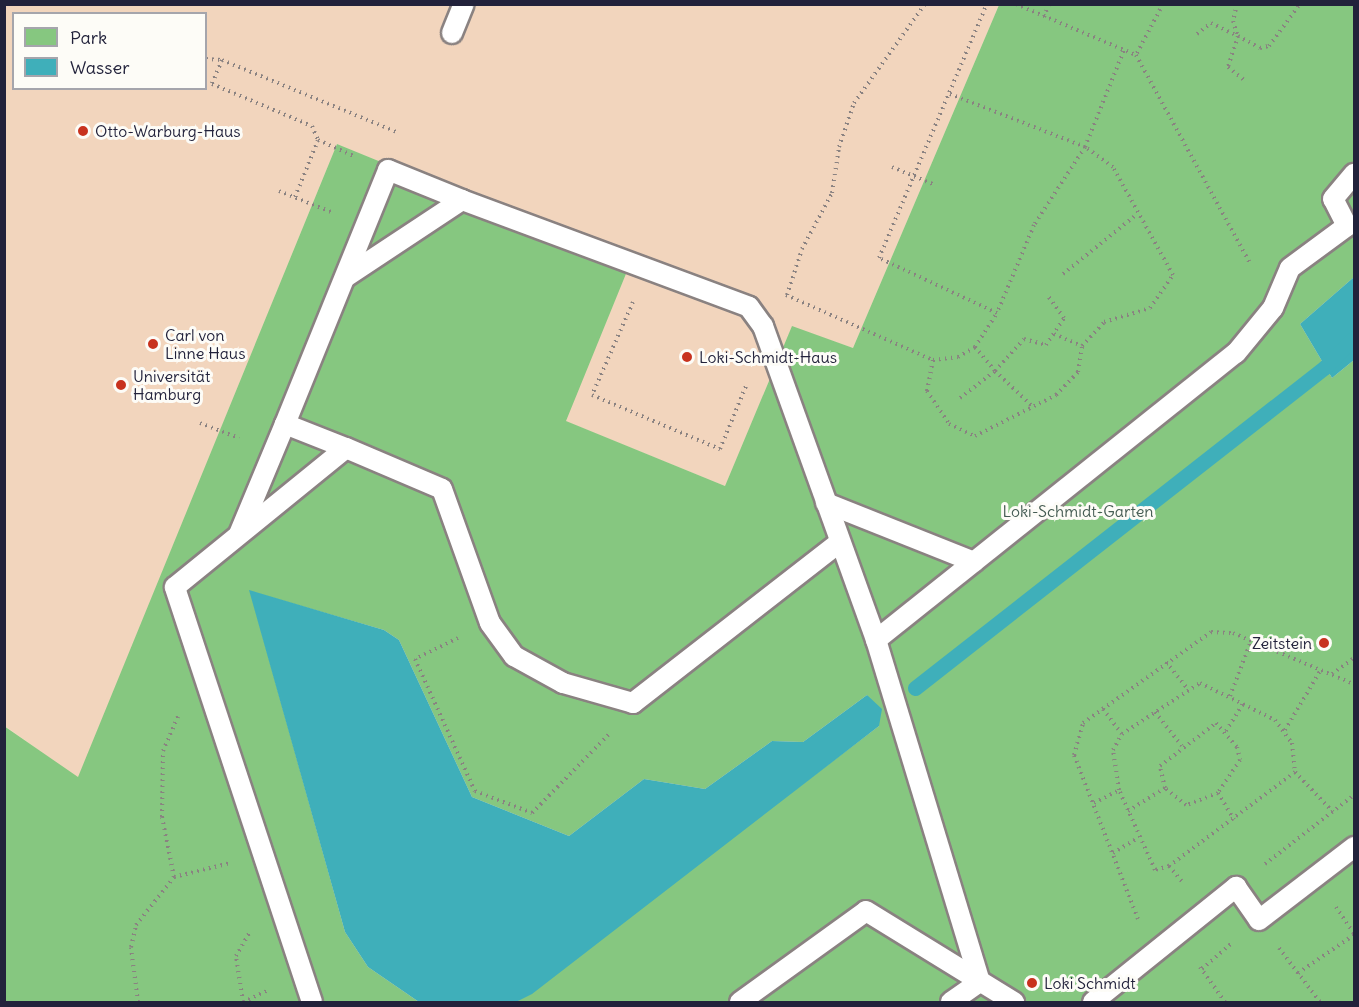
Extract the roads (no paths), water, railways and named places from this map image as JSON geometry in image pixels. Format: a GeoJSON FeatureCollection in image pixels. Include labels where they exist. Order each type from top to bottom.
{"type":"FeatureCollection","features":[{"type":"Feature","properties":{"kind":"lane"},"geometry":{"type":"LineString","coordinates":[[452,33],[464,4]]}},
{"type":"Feature","properties":{"kind":"lane"},"geometry":{"type":"LineString","coordinates":[[238,536],[347,276],[388,170],[462,200],[649,266],[738,301],[758,316],[876,640],[980,982]]}},
{"type":"Feature","properties":{"kind":"lane"},"geometry":{"type":"LineString","coordinates":[[876,640],[1236,353],[1273,308],[1290,268],[1347,226],[1333,199],[1354,174]]}},
{"type":"Feature","properties":{"kind":"lane"},"geometry":{"type":"LineString","coordinates":[[347,276],[462,200]]}},
{"type":"Feature","properties":{"kind":"lane"},"geometry":{"type":"LineString","coordinates":[[285,424],[442,489],[490,623],[514,656],[550,678],[623,702],[642,701],[840,542]]}},
{"type":"Feature","properties":{"kind":"lane"},"geometry":{"type":"LineString","coordinates":[[312,1002],[176,587],[346,448]]}},
{"type":"Feature","properties":{"kind":"lane"},"geometry":{"type":"LineString","coordinates":[[826,503],[974,562]]}},
{"type":"Feature","properties":{"kind":"lane"},"geometry":{"type":"LineString","coordinates":[[1093,1002],[1236,887],[1259,920],[1354,847]]}},
{"type":"Feature","properties":{"kind":"lane"},"geometry":{"type":"LineString","coordinates":[[740,1002],[866,911],[1014,1002]]}},
{"type":"Feature","properties":{"kind":"lane"},"geometry":{"type":"LineString","coordinates":[[951,1002],[980,982]]}},
{"type":"Feature","properties":{"kind":"water"},"geometry":{"type":"Polygon","coordinates":[[[1354,277],[1354,360],[1332,378],[1300,324],[1354,277]]]}},
{"type":"Feature","properties":{"kind":"water"},"geometry":{"type":"Polygon","coordinates":[[[249,590],[384,630],[399,640],[472,797],[569,836],[644,779],[705,789],[772,741],[803,742],[867,695],[882,709],[879,726],[532,994],[516,1002],[419,1002],[368,967],[345,932],[249,590]]]}},
{"type":"Feature","properties":{"kind":"waterway"},"geometry":{"type":"LineString","coordinates":[[915,688],[1325,367],[1354,338]]}},
{"type":"Feature","properties":{"kind":"place","name":"Otto-Warburg-Haus"},"geometry":{"type":"Point","coordinates":[83,131]}},
{"type":"Feature","properties":{"kind":"place","name":"Carl von Linne Haus"},"geometry":{"type":"Point","coordinates":[153,344]}},
{"type":"Feature","properties":{"kind":"place","name":"Loki-Schmidt-Haus"},"geometry":{"type":"Point","coordinates":[687,357]}},
{"type":"Feature","properties":{"kind":"place","name":"Universität Hamburg"},"geometry":{"type":"Point","coordinates":[121,385]}},
{"type":"Feature","properties":{"kind":"place","name":"Zeitstein"},"geometry":{"type":"Point","coordinates":[1324,643]}},
{"type":"Feature","properties":{"kind":"place","name":"Loki Schmidt"},"geometry":{"type":"Point","coordinates":[1032,983]}},
{"type":"Feature","properties":{"kind":"park label","name":"Loki-Schmidt-Garten"},"geometry":{"type":"Point","coordinates":[1078,511]}}]}
